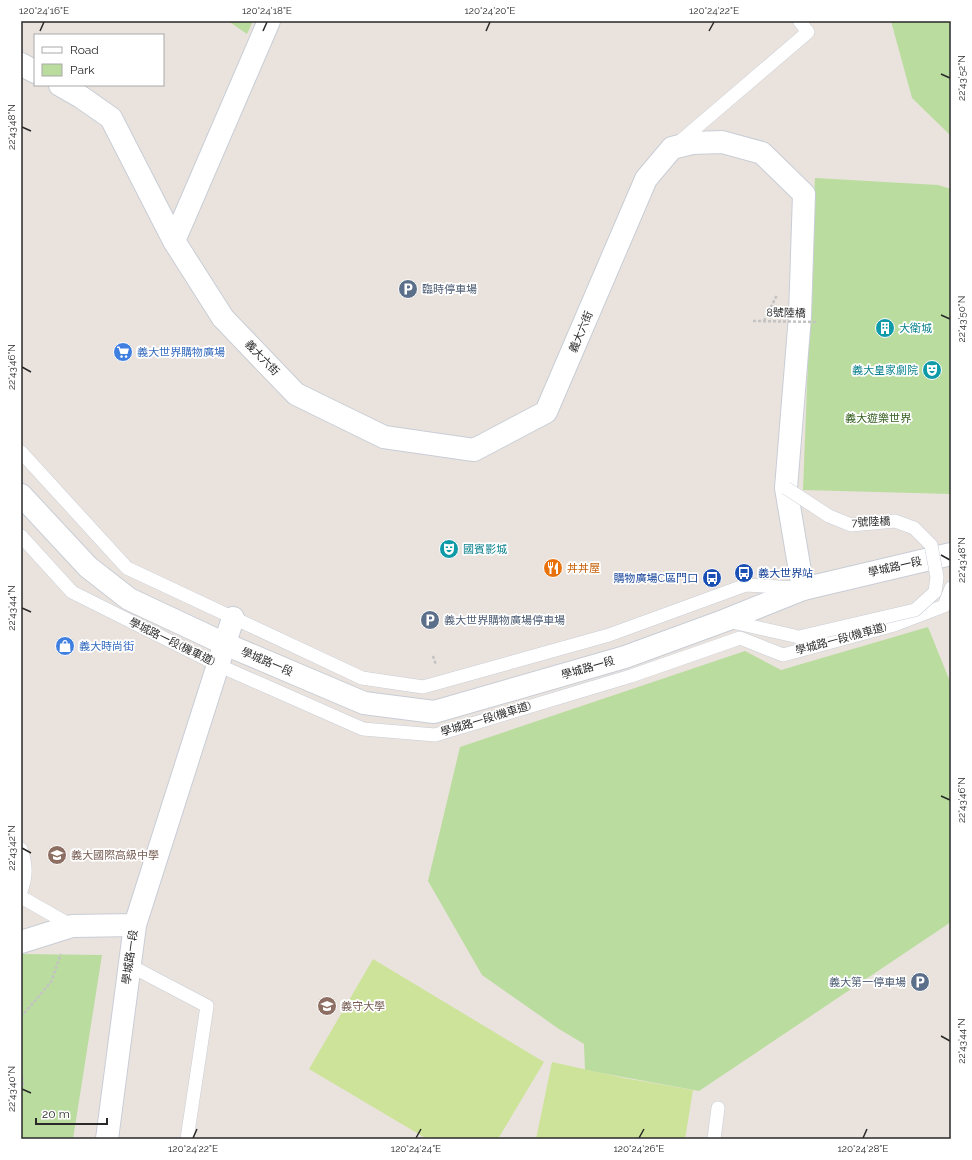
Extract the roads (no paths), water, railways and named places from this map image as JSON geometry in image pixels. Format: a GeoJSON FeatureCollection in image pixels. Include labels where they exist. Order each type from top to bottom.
{"type":"FeatureCollection","features":[{"type":"Feature","properties":{"kind":"street"},"geometry":{"type":"LineString","coordinates":[[174,241],[269,21]]}},
{"type":"Feature","properties":{"kind":"street"},"geometry":{"type":"LineString","coordinates":[[21,64],[34,71]]}},
{"type":"Feature","properties":{"kind":"street","name":"義大六街"},"geometry":{"type":"LineString","coordinates":[[62,86],[81,97],[111,118],[174,241],[223,318],[296,394],[384,437],[474,450],[546,412],[646,179],[672,148]]}},
{"type":"Feature","properties":{"kind":"street"},"geometry":{"type":"LineString","coordinates":[[672,148],[692,143],[722,142],[762,153],[804,194],[800,316],[786,488],[803,589]]}},
{"type":"Feature","properties":{"kind":"street","name":"學城路一段"},"geometry":{"type":"LineString","coordinates":[[21,495],[88,567],[129,599],[225,644],[364,703],[434,712],[625,658],[803,589],[951,554]]}},
{"type":"Feature","properties":{"kind":"street","name":"學城路一段"},"geometry":{"type":"LineString","coordinates":[[107,1139],[134,925],[233,618]]}},
{"type":"Feature","properties":{"kind":"street"},"geometry":{"type":"LineString","coordinates":[[21,942],[72,926],[134,925]]}},
{"type":"Feature","properties":{"kind":"lane"},"geometry":{"type":"LineString","coordinates":[[672,148],[808,32],[800,22]]}},
{"type":"Feature","properties":{"kind":"lane"},"geometry":{"type":"LineString","coordinates":[[21,452],[127,568],[362,678],[423,687],[609,635],[746,585],[803,589]]}},
{"type":"Feature","properties":{"kind":"lane","name":"7號陸橋"},"geometry":{"type":"LineString","coordinates":[[726,620],[799,637],[916,610],[935,592],[937,577],[931,545],[914,528],[894,521],[851,525],[829,516],[786,488]]}},
{"type":"Feature","properties":{"kind":"lane","name":"學城路一段(機車道)"},"geometry":{"type":"LineString","coordinates":[[21,536],[72,592],[218,665],[363,729],[435,735],[631,676],[740,638],[783,654],[894,625],[944,606],[951,588]]}},
{"type":"Feature","properties":{"kind":"lane"},"geometry":{"type":"LineString","coordinates":[[21,850],[26,866],[25,881],[21,891]]}},
{"type":"Feature","properties":{"kind":"lane"},"geometry":{"type":"LineString","coordinates":[[21,897],[72,926]]}},
{"type":"Feature","properties":{"kind":"lane"},"geometry":{"type":"LineString","coordinates":[[129,965],[208,1006],[187,1139]]}},
{"type":"Feature","properties":{"kind":"lane"},"geometry":{"type":"LineString","coordinates":[[714,1139],[718,1108]]}},
{"type":"Feature","properties":{"kind":"place","name":"臨時停車場"},"geometry":{"type":"Point","coordinates":[408,289]}},
{"type":"Feature","properties":{"kind":"place","name":"大衛城"},"geometry":{"type":"Point","coordinates":[885,328]}},
{"type":"Feature","properties":{"kind":"place","name":"義大世界購物廣場"},"geometry":{"type":"Point","coordinates":[123,352]}},
{"type":"Feature","properties":{"kind":"place","name":"義大皇家劇院"},"geometry":{"type":"Point","coordinates":[932,370]}},
{"type":"Feature","properties":{"kind":"place","name":"國賓影城"},"geometry":{"type":"Point","coordinates":[449,549]}},
{"type":"Feature","properties":{"kind":"place","name":"丼丼屋"},"geometry":{"type":"Point","coordinates":[553,568]}},
{"type":"Feature","properties":{"kind":"place","name":"義大世界站"},"geometry":{"type":"Point","coordinates":[744,573]}},
{"type":"Feature","properties":{"kind":"place","name":"購物廣場C區門口"},"geometry":{"type":"Point","coordinates":[712,578]}},
{"type":"Feature","properties":{"kind":"place","name":"義大世界購物廣場停車場"},"geometry":{"type":"Point","coordinates":[430,620]}},
{"type":"Feature","properties":{"kind":"place","name":"義大時尚街"},"geometry":{"type":"Point","coordinates":[65,646]}},
{"type":"Feature","properties":{"kind":"place","name":"義大國際高級中學"},"geometry":{"type":"Point","coordinates":[57,855]}},
{"type":"Feature","properties":{"kind":"place","name":"義大第一停車場"},"geometry":{"type":"Point","coordinates":[920,982]}},
{"type":"Feature","properties":{"kind":"place","name":"義守大學"},"geometry":{"type":"Point","coordinates":[327,1006]}},
{"type":"Feature","properties":{"kind":"park label","name":"義大遊樂世界"},"geometry":{"type":"Point","coordinates":[878,418]}}]}
